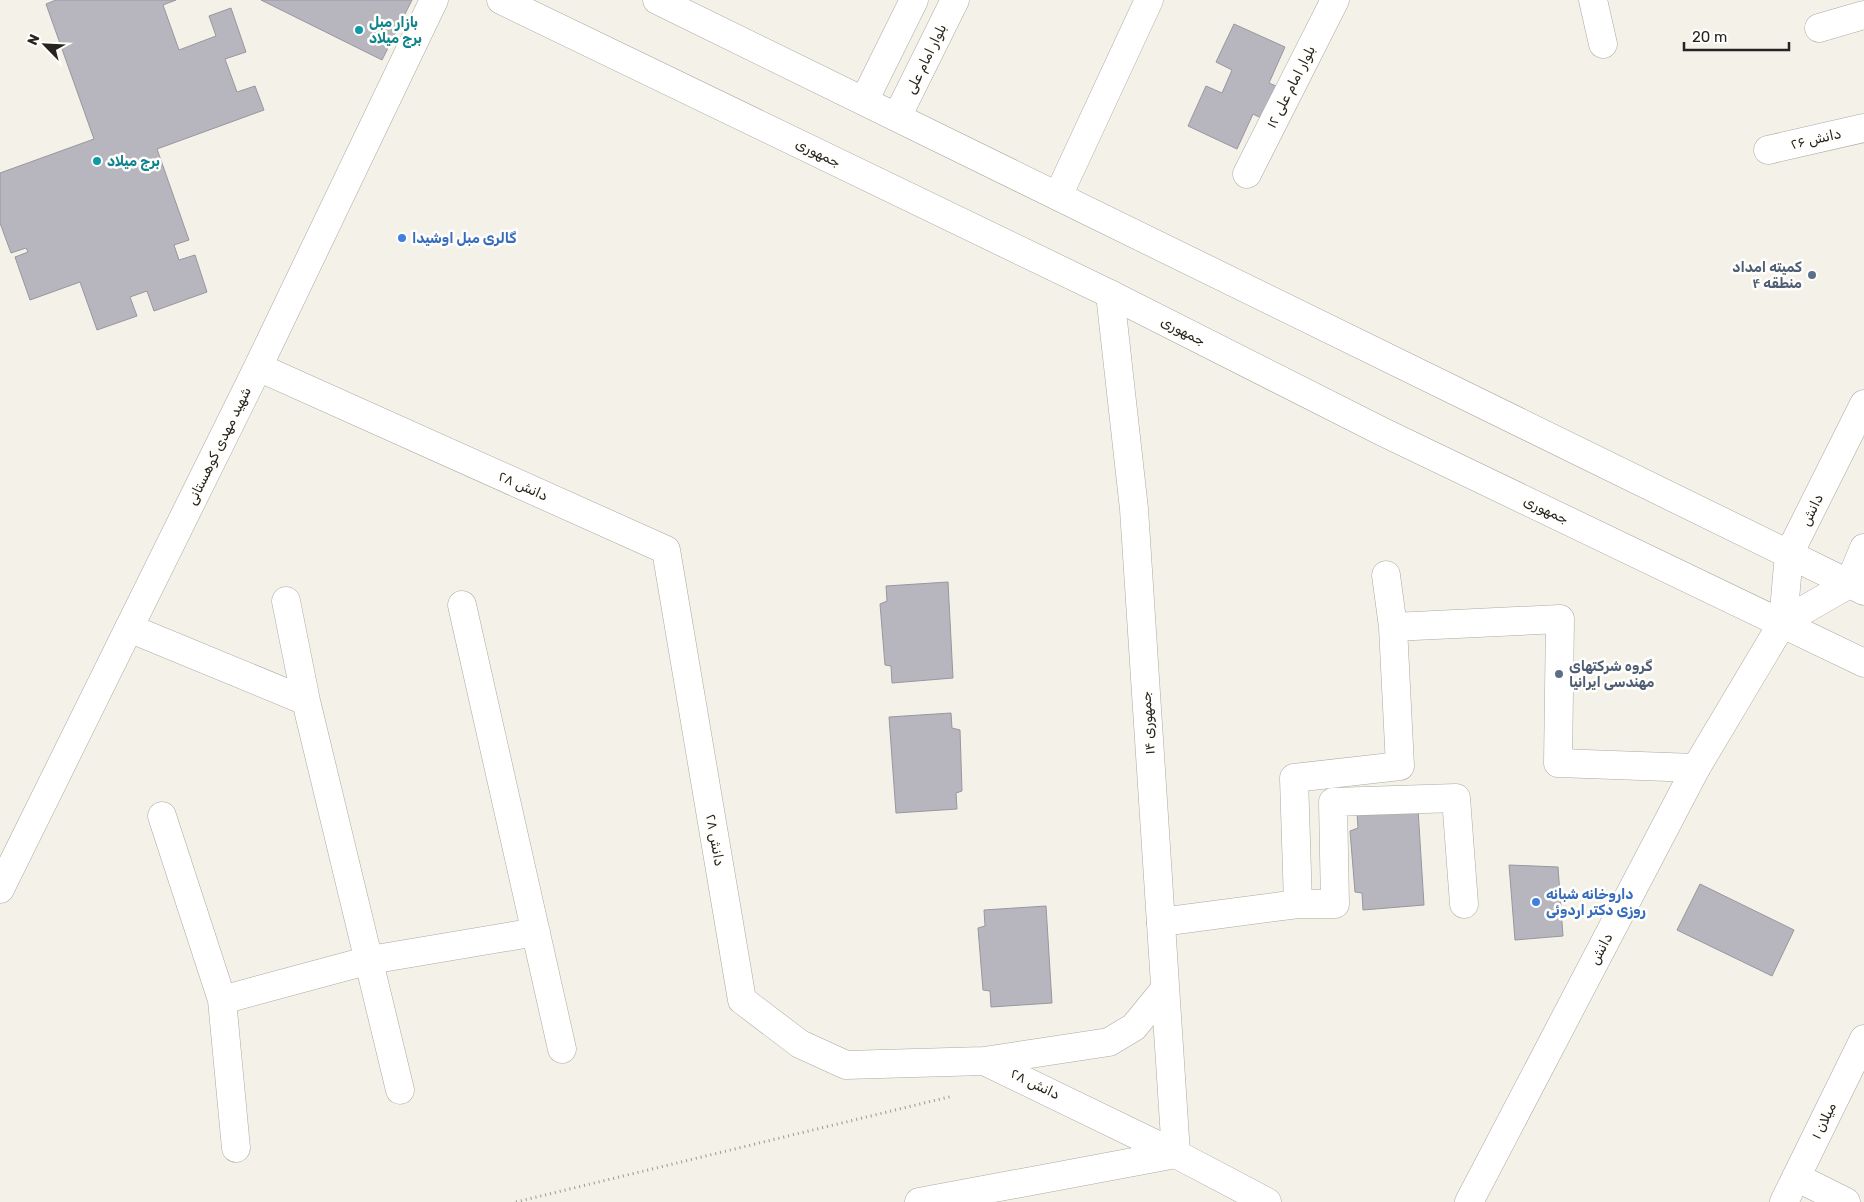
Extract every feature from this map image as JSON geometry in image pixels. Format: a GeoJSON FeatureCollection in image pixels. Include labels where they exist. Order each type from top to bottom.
{"type":"FeatureCollection","features":[{"type":"Feature","properties":{"kind":"street","name":"شهید مهدی کوهستانی"},"geometry":{"type":"LineString","coordinates":[[0,889],[258,367],[434,0]]}},
{"type":"Feature","properties":{"kind":"street","name":"جمهوری"},"geometry":{"type":"LineString","coordinates":[[500,0],[1110,294],[1383,432],[1784,622],[1864,662]]}},
{"type":"Feature","properties":{"kind":"street"},"geometry":{"type":"LineString","coordinates":[[657,0],[1856,587],[1864,548]]}},
{"type":"Feature","properties":{"kind":"street"},"geometry":{"type":"LineString","coordinates":[[864,101],[914,0]]}},
{"type":"Feature","properties":{"kind":"street","name":"بلوار امام علی"},"geometry":{"type":"LineString","coordinates":[[897,117],[955,0]]}},
{"type":"Feature","properties":{"kind":"street"},"geometry":{"type":"LineString","coordinates":[[1058,196],[1149,0]]}},
{"type":"Feature","properties":{"kind":"street","name":"بلوار امام علی ۱۲"},"geometry":{"type":"LineString","coordinates":[[1247,174],[1335,0]]}},
{"type":"Feature","properties":{"kind":"street"},"geometry":{"type":"LineString","coordinates":[[1593,0],[1602,44]]}},
{"type":"Feature","properties":{"kind":"street"},"geometry":{"type":"LineString","coordinates":[[1819,28],[1864,15]]}},
{"type":"Feature","properties":{"kind":"street","name":"دانش ۲۶"},"geometry":{"type":"LineString","coordinates":[[1768,150],[1864,128]]}},
{"type":"Feature","properties":{"kind":"street","name":"جمهوری ۱۴"},"geometry":{"type":"LineString","coordinates":[[1110,294],[1134,509],[1176,1154]]}},
{"type":"Feature","properties":{"kind":"street","name":"دانش ۲۸"},"geometry":{"type":"LineString","coordinates":[[258,367],[666,550],[742,1000],[800,1044],[846,1065],[984,1061],[1176,1154],[1267,1202]]}},
{"type":"Feature","properties":{"kind":"street","name":"دانش"},"geometry":{"type":"LineString","coordinates":[[1469,1202],[1696,768],[1784,622],[1789,554],[1864,404]]}},
{"type":"Feature","properties":{"kind":"street"},"geometry":{"type":"LineString","coordinates":[[1298,904],[1294,778],[1400,766],[1393,627],[1386,575]]}},
{"type":"Feature","properties":{"kind":"street","name":"دانش"},"geometry":{"type":"LineString","coordinates":[[1784,622],[1856,587]]}},
{"type":"Feature","properties":{"kind":"street"},"geometry":{"type":"LineString","coordinates":[[286,601],[306,701],[400,1090]]}},
{"type":"Feature","properties":{"kind":"street"},"geometry":{"type":"LineString","coordinates":[[462,605],[562,1049]]}},
{"type":"Feature","properties":{"kind":"street"},"geometry":{"type":"LineString","coordinates":[[1393,627],[1560,619],[1558,763],[1696,768]]}},
{"type":"Feature","properties":{"kind":"street"},"geometry":{"type":"LineString","coordinates":[[130,628],[306,701]]}},
{"type":"Feature","properties":{"kind":"street"},"geometry":{"type":"LineString","coordinates":[[1161,922],[1298,904],[1335,904],[1332,802],[1456,798],[1464,904]]}},
{"type":"Feature","properties":{"kind":"street"},"geometry":{"type":"LineString","coordinates":[[162,816],[222,1000],[236,1148]]}},
{"type":"Feature","properties":{"kind":"street"},"geometry":{"type":"LineString","coordinates":[[222,1000],[370,960],[536,932]]}},
{"type":"Feature","properties":{"kind":"street"},"geometry":{"type":"LineString","coordinates":[[984,1061],[1109,1042],[1134,1027],[1165,989]]}},
{"type":"Feature","properties":{"kind":"street","name":"میلان ۱"},"geometry":{"type":"LineString","coordinates":[[1784,1202],[1864,1039]]}},
{"type":"Feature","properties":{"kind":"street"},"geometry":{"type":"LineString","coordinates":[[919,1202],[1176,1154]]}},
{"type":"Feature","properties":{"kind":"street"},"geometry":{"type":"LineString","coordinates":[[1796,1177],[1846,1202]]}},
{"type":"Feature","properties":{"kind":"path"},"geometry":{"type":"LineString","coordinates":[[516,1202],[959,1094]]}},
{"type":"Feature","properties":{"kind":"building","name":"برج میلاد"},"geometry":{"type":"Polygon","coordinates":[[[56,0],[176,0],[163,5],[179,50],[216,36],[209,16],[231,8],[246,52],[225,59],[237,92],[255,86],[264,110],[157,149],[189,240],[174,245],[179,260],[195,255],[207,292],[154,311],[147,291],[130,297],[137,316],[97,330],[80,282],[30,300],[15,257],[28,252],[26,248],[11,253],[0,223],[0,173],[94,139],[46,4],[56,0]]]}},
{"type":"Feature","properties":{"kind":"building","name":"بازار مبل برج میلاد"},"geometry":{"type":"Polygon","coordinates":[[[261,0],[412,0],[382,60],[261,0]]]}},
{"type":"Feature","properties":{"kind":"building"},"geometry":{"type":"Polygon","coordinates":[[[1234,24],[1285,47],[1269,83],[1276,86],[1261,118],[1253,114],[1237,149],[1188,126],[1206,86],[1222,93],[1232,70],[1216,62],[1234,24]]]}},
{"type":"Feature","properties":{"kind":"building"},"geometry":{"type":"Polygon","coordinates":[[[948,582],[953,678],[892,683],[891,666],[885,665],[880,604],[887,601],[886,586],[948,582]]]}},
{"type":"Feature","properties":{"kind":"building"},"geometry":{"type":"Polygon","coordinates":[[[951,713],[952,728],[960,730],[962,791],[956,793],[957,809],[896,813],[889,717],[951,713]]]}},
{"type":"Feature","properties":{"kind":"building"},"geometry":{"type":"Polygon","coordinates":[[[1418,809],[1424,905],[1363,910],[1362,893],[1355,892],[1350,831],[1358,828],[1357,813],[1418,809]]]}},
{"type":"Feature","properties":{"kind":"building","name":"داروخانه شبانه روزی دکتر اردوئی"},"geometry":{"type":"Polygon","coordinates":[[[1509,865],[1558,867],[1563,936],[1515,940],[1509,865]]]}},
{"type":"Feature","properties":{"kind":"building"},"geometry":{"type":"Polygon","coordinates":[[[1700,884],[1794,930],[1772,976],[1677,930],[1700,884]]]}},
{"type":"Feature","properties":{"kind":"building"},"geometry":{"type":"Polygon","coordinates":[[[1046,906],[1052,1003],[991,1007],[990,991],[983,990],[978,928],[985,926],[984,910],[1046,906]]]}},
{"type":"Feature","properties":{"kind":"place","name":"بازار مبل برج میلاد"},"geometry":{"type":"Point","coordinates":[359,30]}},
{"type":"Feature","properties":{"kind":"place","name":"برج میلاد"},"geometry":{"type":"Point","coordinates":[97,161]}},
{"type":"Feature","properties":{"kind":"place","name":"گالری مبل اوشیدا"},"geometry":{"type":"Point","coordinates":[402,238]}},
{"type":"Feature","properties":{"kind":"place","name":"کمیته امداد منطقه ۴"},"geometry":{"type":"Point","coordinates":[1812,275]}},
{"type":"Feature","properties":{"kind":"place","name":"گروه شرکتهای مهندسی ایرانیا"},"geometry":{"type":"Point","coordinates":[1559,674]}},
{"type":"Feature","properties":{"kind":"place","name":"داروخانه شبانه روزی دکتر اردوئی"},"geometry":{"type":"Point","coordinates":[1536,902]}}]}
